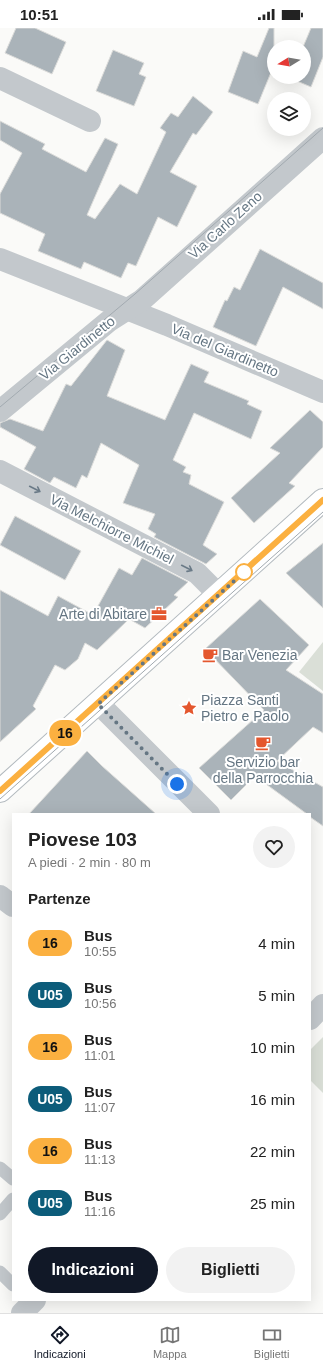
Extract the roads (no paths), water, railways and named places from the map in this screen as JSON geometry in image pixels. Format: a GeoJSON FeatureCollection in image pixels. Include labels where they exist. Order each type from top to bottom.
{"type":"FeatureCollection","features":[{"type":"Feature","properties":{"kind":"main road"},"geometry":{"type":"LineString","coordinates":[[0,791],[323,500]]}},
{"type":"Feature","properties":{"kind":"street"},"geometry":{"type":"LineString","coordinates":[[0,78],[90,121]]}},
{"type":"Feature","properties":{"kind":"street","name":"Via Carlo Zeno"},"geometry":{"type":"LineString","coordinates":[[125,310],[148,295],[323,138]]}},
{"type":"Feature","properties":{"kind":"street","name":"Via Giardinetto"},"geometry":{"type":"LineString","coordinates":[[0,259],[125,310]]}},
{"type":"Feature","properties":{"kind":"street","name":"Via Giardinetto"},"geometry":{"type":"LineString","coordinates":[[0,411],[105,324],[125,310]]}},
{"type":"Feature","properties":{"kind":"street","name":"Via del Giardinetto"},"geometry":{"type":"LineString","coordinates":[[125,310],[167,325],[323,392]]}},
{"type":"Feature","properties":{"kind":"street","name":"Via Melchiorre Michiel"},"geometry":{"type":"LineString","coordinates":[[0,471],[197,573],[219,595]]}},
{"type":"Feature","properties":{"kind":"street"},"geometry":{"type":"LineString","coordinates":[[98,704],[208,813]]}},
{"type":"Feature","properties":{"kind":"street"},"geometry":{"type":"LineString","coordinates":[[0,896],[12,905]]}},
{"type":"Feature","properties":{"kind":"street"},"geometry":{"type":"LineString","coordinates":[[311,1018],[323,1005]]}},
{"type":"Feature","properties":{"kind":"lane"},"geometry":{"type":"LineString","coordinates":[[0,1168],[12,1179]]}},
{"type":"Feature","properties":{"kind":"lane"},"geometry":{"type":"LineString","coordinates":[[0,1214],[12,1200]]}},
{"type":"Feature","properties":{"kind":"lane"},"geometry":{"type":"LineString","coordinates":[[0,1272],[12,1284]]}},
{"type":"Feature","properties":{"kind":"tram line"},"geometry":{"type":"LineString","coordinates":[[0,407],[135,294],[323,128]]}},
{"type":"Feature","properties":{"kind":"tram line"},"geometry":{"type":"LineString","coordinates":[[0,799],[323,512]]}},
{"type":"Feature","properties":{"kind":"place","name":"Arte di Abitare"},"geometry":{"type":"Point","coordinates":[159,614]}},
{"type":"Feature","properties":{"kind":"place","name":"Bar Venezia"},"geometry":{"type":"Point","coordinates":[210,655]}},
{"type":"Feature","properties":{"kind":"place","name":"Piazza Santi Pietro e Paolo"},"geometry":{"type":"Point","coordinates":[189,708]}},
{"type":"Feature","properties":{"kind":"place","name":"Servizio bar della Parrocchia"},"geometry":{"type":"Point","coordinates":[263,743]}}]}
